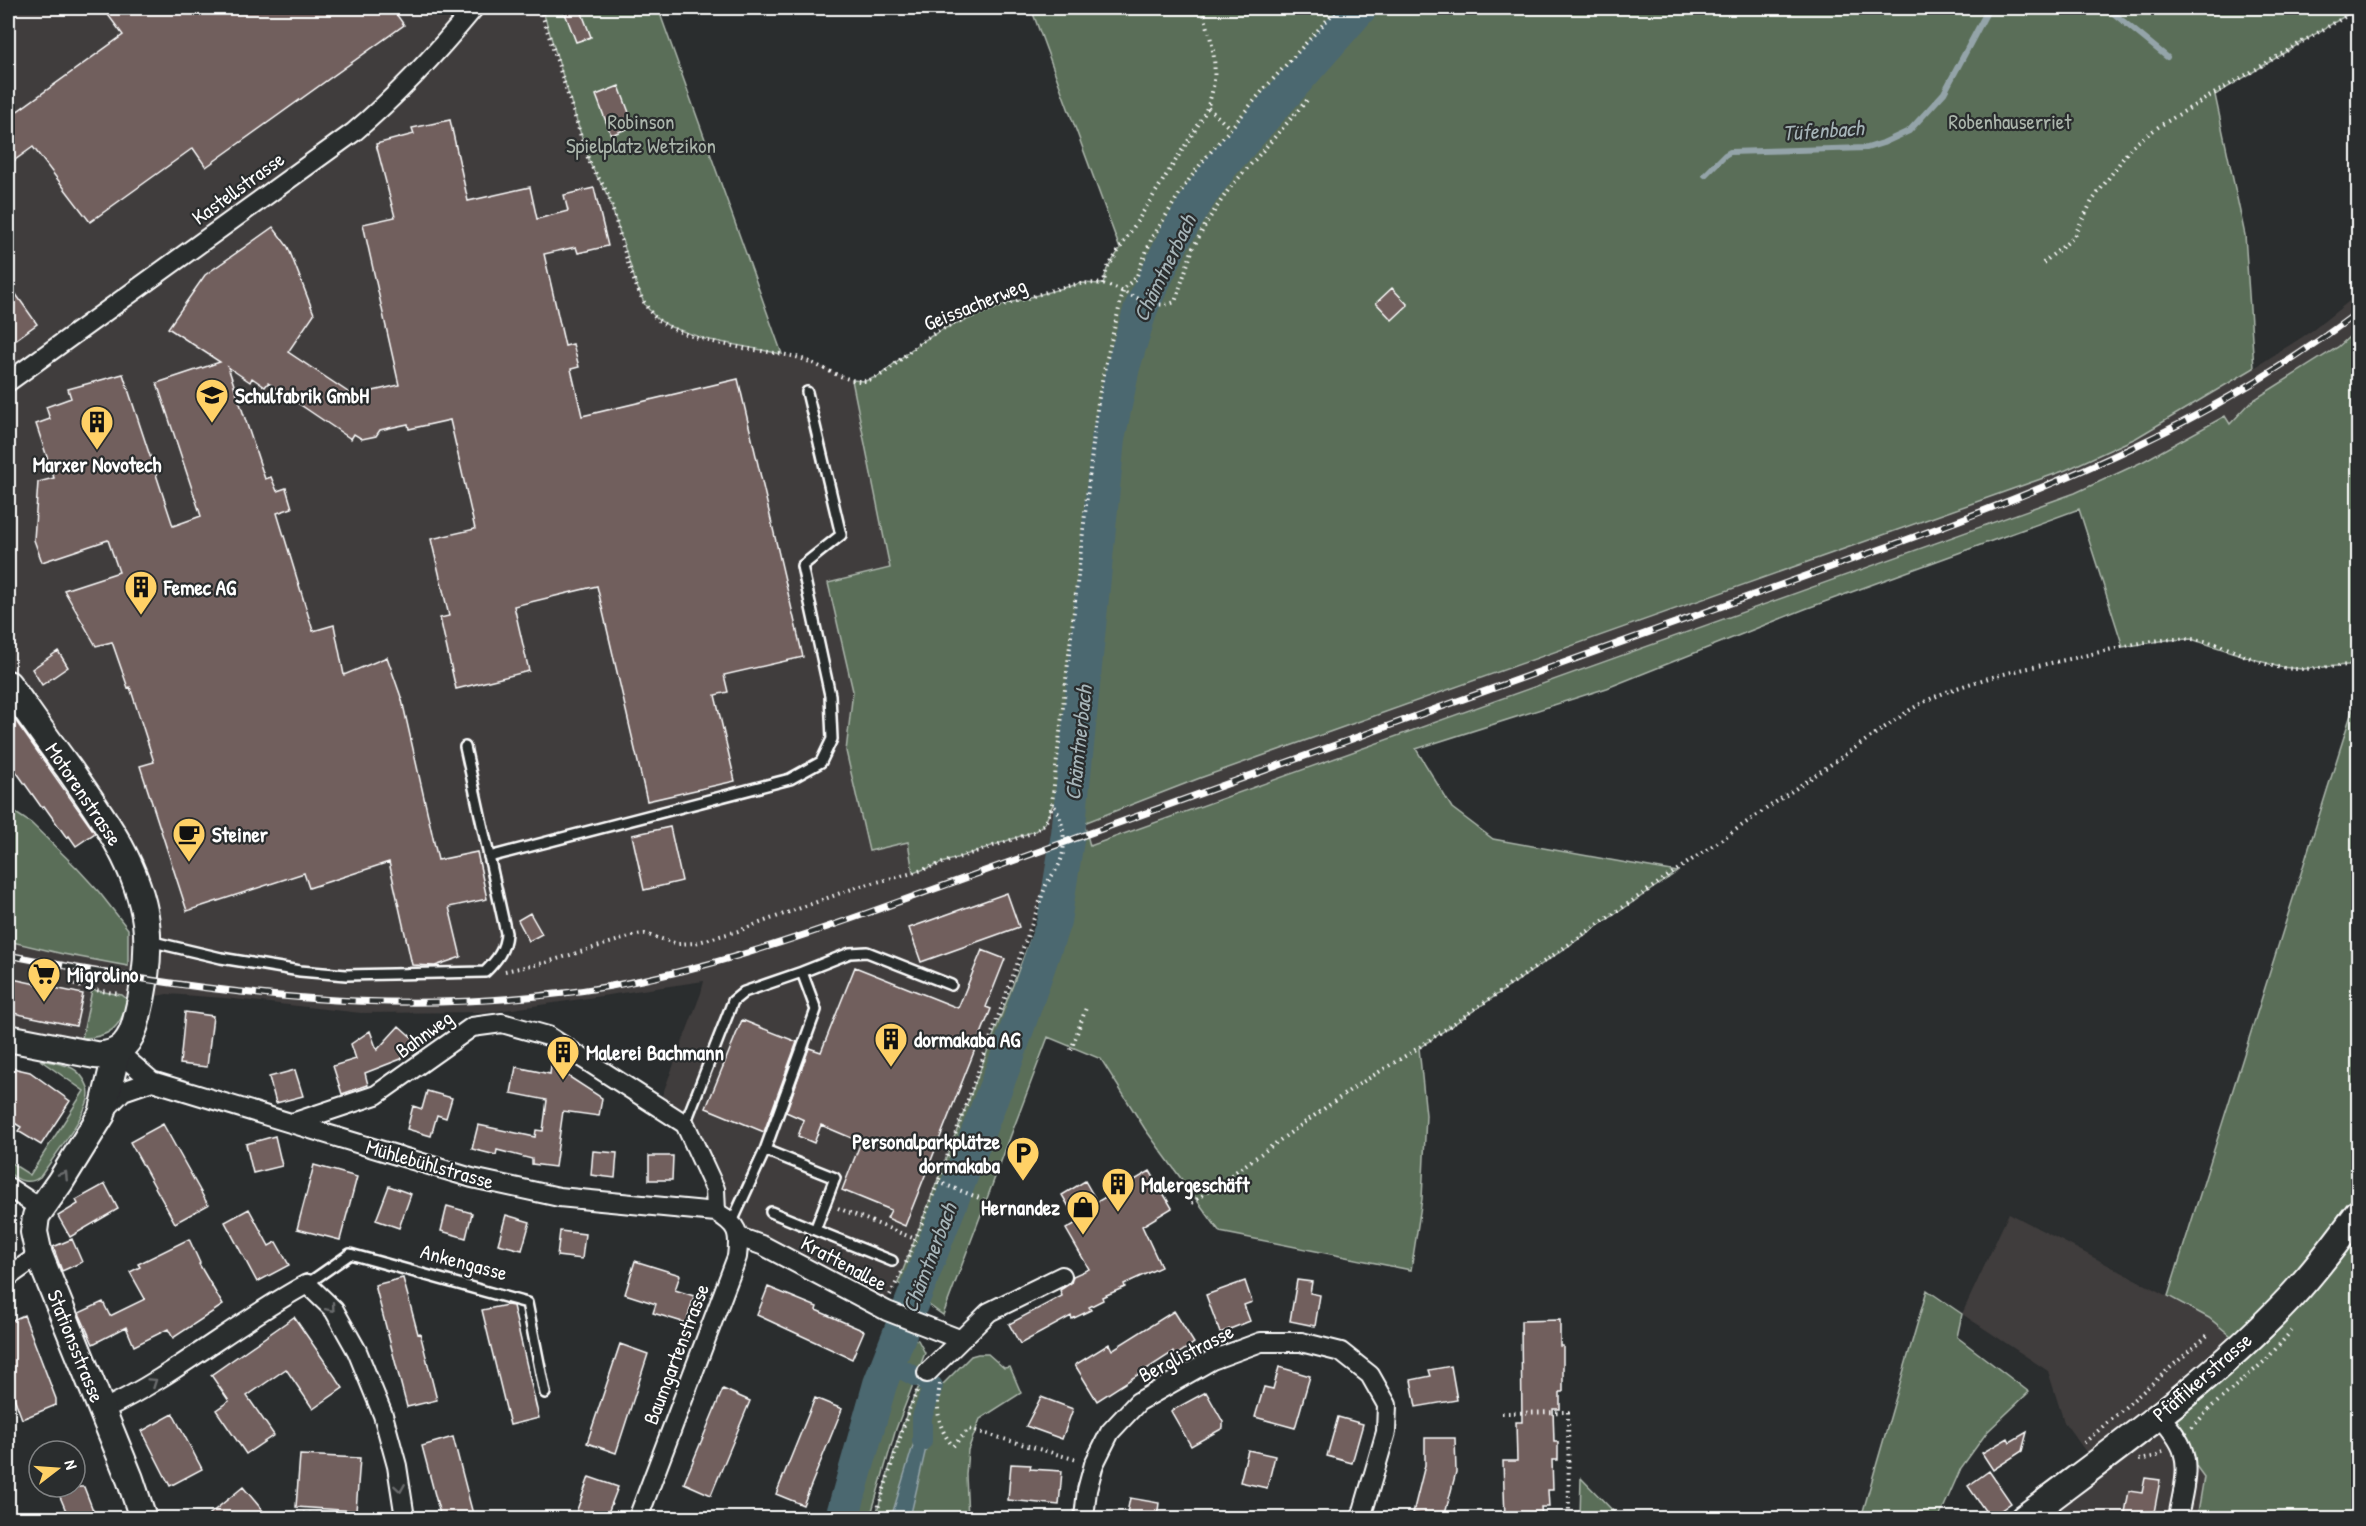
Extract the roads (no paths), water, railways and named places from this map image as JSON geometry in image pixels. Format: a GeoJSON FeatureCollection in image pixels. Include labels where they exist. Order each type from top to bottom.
{"type":"FeatureCollection","features":[{"type":"Feature","properties":{"kind":"street","name":"Kastellstrasse"},"geometry":{"type":"LineString","coordinates":[[8,382],[354,132],[406,85],[436,54],[474,8]]}},
{"type":"Feature","properties":{"kind":"street","name":"Motorenstrasse"},"geometry":{"type":"LineString","coordinates":[[8,684],[108,824],[136,885],[142,905],[147,941],[146,979],[142,997],[130,1039],[124,1047],[117,1051],[102,1114],[60,1182],[40,1208]]}},
{"type":"Feature","properties":{"kind":"street","name":"Bahnweg"},"geometry":{"type":"LineString","coordinates":[[292,1123],[376,1095],[472,1027],[502,1023],[548,1036],[686,1124]]}},
{"type":"Feature","properties":{"kind":"street"},"geometry":{"type":"LineString","coordinates":[[8,1038],[95,1055],[117,1051]]}},
{"type":"Feature","properties":{"kind":"street","name":"Mühlebühlstrasse"},"geometry":{"type":"LineString","coordinates":[[117,1051],[152,1081],[472,1178],[559,1197],[729,1224]]}},
{"type":"Feature","properties":{"kind":"street"},"geometry":{"type":"LineString","coordinates":[[102,1114],[123,1091],[152,1081]]}},
{"type":"Feature","properties":{"kind":"street"},"geometry":{"type":"LineString","coordinates":[[686,1124],[729,1224]]}},
{"type":"Feature","properties":{"kind":"street"},"geometry":{"type":"LineString","coordinates":[[8,1187],[40,1208]]}},
{"type":"Feature","properties":{"kind":"street","name":"Stationsstrasse"},"geometry":{"type":"LineString","coordinates":[[40,1208],[34,1224],[39,1255],[130,1479],[142,1518]]}},
{"type":"Feature","properties":{"kind":"street","name":"Pfäffikerstrasse"},"geometry":{"type":"LineString","coordinates":[[2024,1518],[2159,1415],[2242,1345],[2290,1298],[2358,1213]]}},
{"type":"Feature","properties":{"kind":"street","name":"Krattenallee"},"geometry":{"type":"LineString","coordinates":[[729,1224],[764,1246],[885,1310],[959,1339]]}},
{"type":"Feature","properties":{"kind":"street","name":"Baumgartenstrasse"},"geometry":{"type":"LineString","coordinates":[[638,1518],[737,1257],[729,1224]]}},
{"type":"Feature","properties":{"kind":"street"},"geometry":{"type":"LineString","coordinates":[[8,1277],[39,1255]]}},
{"type":"Feature","properties":{"kind":"street"},"geometry":{"type":"LineString","coordinates":[[933,1378],[959,1339],[989,1312],[1062,1276]]}},
{"type":"Feature","properties":{"kind":"street"},"geometry":{"type":"LineString","coordinates":[[307,1284],[334,1310],[357,1352],[383,1415],[397,1466],[405,1518]]}},
{"type":"Feature","properties":{"kind":"street","name":"Ankengasse"},"geometry":{"type":"LineString","coordinates":[[102,1410],[132,1396],[272,1303],[307,1284]]}},
{"type":"Feature","properties":{"kind":"street","name":"Berglistrasse"},"geometry":{"type":"LineString","coordinates":[[1084,1518],[1087,1490],[1094,1464],[1110,1432],[1138,1402],[1212,1360],[1251,1345],[1261,1342],[1301,1342],[1341,1352],[1370,1376],[1387,1406],[1386,1432],[1361,1518]]}},
{"type":"Feature","properties":{"kind":"street"},"geometry":{"type":"LineString","coordinates":[[2159,1415],[2183,1452],[2185,1464],[2178,1518]]}},
{"type":"Feature","properties":{"kind":"lane"},"geometry":{"type":"LineString","coordinates":[[489,857],[790,778],[821,762],[832,739],[830,695],[802,566],[841,535],[807,392]]}},
{"type":"Feature","properties":{"kind":"lane"},"geometry":{"type":"LineString","coordinates":[[147,941],[221,958],[300,971],[346,975],[485,972],[497,959],[506,944],[506,933],[465,747]]}},
{"type":"Feature","properties":{"kind":"lane"},"geometry":{"type":"LineString","coordinates":[[686,1124],[733,1001],[744,992],[850,953],[867,952],[951,985]]}},
{"type":"Feature","properties":{"kind":"lane"},"geometry":{"type":"LineString","coordinates":[[729,1224],[765,1150],[816,1010],[802,972]]}},
{"type":"Feature","properties":{"kind":"lane"},"geometry":{"type":"LineString","coordinates":[[765,1150],[835,1178],[815,1230]]}},
{"type":"Feature","properties":{"kind":"lane"},"geometry":{"type":"LineString","coordinates":[[771,1212],[892,1261]]}},
{"type":"Feature","properties":{"kind":"lane","name":"Ankengasse"},"geometry":{"type":"LineString","coordinates":[[307,1284],[350,1254],[527,1302],[545,1393]]}},
{"type":"Feature","properties":{"kind":"water"},"geometry":{"type":"Polygon","coordinates":[[[915,1439],[927,1444],[910,1518],[891,1518],[915,1439]]]}},
{"type":"Feature","properties":{"kind":"waterway","name":"Chämtnerbach"},"geometry":{"type":"LineString","coordinates":[[842,1518],[880,1384],[1007,1058],[1054,921],[1068,834],[1108,439],[1123,367],[1141,308],[1174,239],[1201,194],[1222,165],[1360,8]]}},
{"type":"Feature","properties":{"kind":"waterway","name":"Tüfenbach"},"geometry":{"type":"LineString","coordinates":[[1705,175],[1730,152],[1867,148],[1909,131],[1944,93],[1989,8]]}},
{"type":"Feature","properties":{"kind":"waterway"},"geometry":{"type":"LineString","coordinates":[[2107,8],[2167,57]]}},
{"type":"Feature","properties":{"kind":"waterway"},"geometry":{"type":"LineString","coordinates":[[889,1362],[916,1377]]}},
{"type":"Feature","properties":{"kind":"waterway"},"geometry":{"type":"LineString","coordinates":[[922,1441],[922,1417],[933,1386],[927,1383]]}},
{"type":"Feature","properties":{"kind":"railway"},"geometry":{"type":"LineString","coordinates":[[8,955],[157,981],[233,991],[384,1002],[460,1001],[536,996],[611,986],[712,963],[876,910],[1895,544],[2018,497],[2077,473],[2193,417],[2249,386],[2304,351],[2358,312]]}},
{"type":"Feature","properties":{"kind":"place","name":"Schulfabrik GmbH"},"geometry":{"type":"Point","coordinates":[212,424]}},
{"type":"Feature","properties":{"kind":"place","name":"Marxer Novotech"},"geometry":{"type":"Point","coordinates":[97,451]}},
{"type":"Feature","properties":{"kind":"place","name":"Femec AG"},"geometry":{"type":"Point","coordinates":[141,616]}},
{"type":"Feature","properties":{"kind":"place","name":"Steiner"},"geometry":{"type":"Point","coordinates":[189,863]}},
{"type":"Feature","properties":{"kind":"place","name":"Migrolino"},"geometry":{"type":"Point","coordinates":[44,1003]}},
{"type":"Feature","properties":{"kind":"place","name":"dormakaba AG"},"geometry":{"type":"Point","coordinates":[891,1068]}},
{"type":"Feature","properties":{"kind":"place","name":"Malerei Bachmann"},"geometry":{"type":"Point","coordinates":[563,1081]}},
{"type":"Feature","properties":{"kind":"place","name":"Personalparkplätze dormakaba"},"geometry":{"type":"Point","coordinates":[1023,1182]}},
{"type":"Feature","properties":{"kind":"place","name":"Malergeschäft"},"geometry":{"type":"Point","coordinates":[1118,1213]}},
{"type":"Feature","properties":{"kind":"place","name":"Hernandez"},"geometry":{"type":"Point","coordinates":[1083,1236]}},
{"type":"Feature","properties":{"kind":"park label","name":"Robenhauserriet"},"geometry":{"type":"Point","coordinates":[2010,121]}},
{"type":"Feature","properties":{"kind":"park label","name":"Robinson Spielplatz Wetzikon"},"geometry":{"type":"Point","coordinates":[641,133]}}]}
